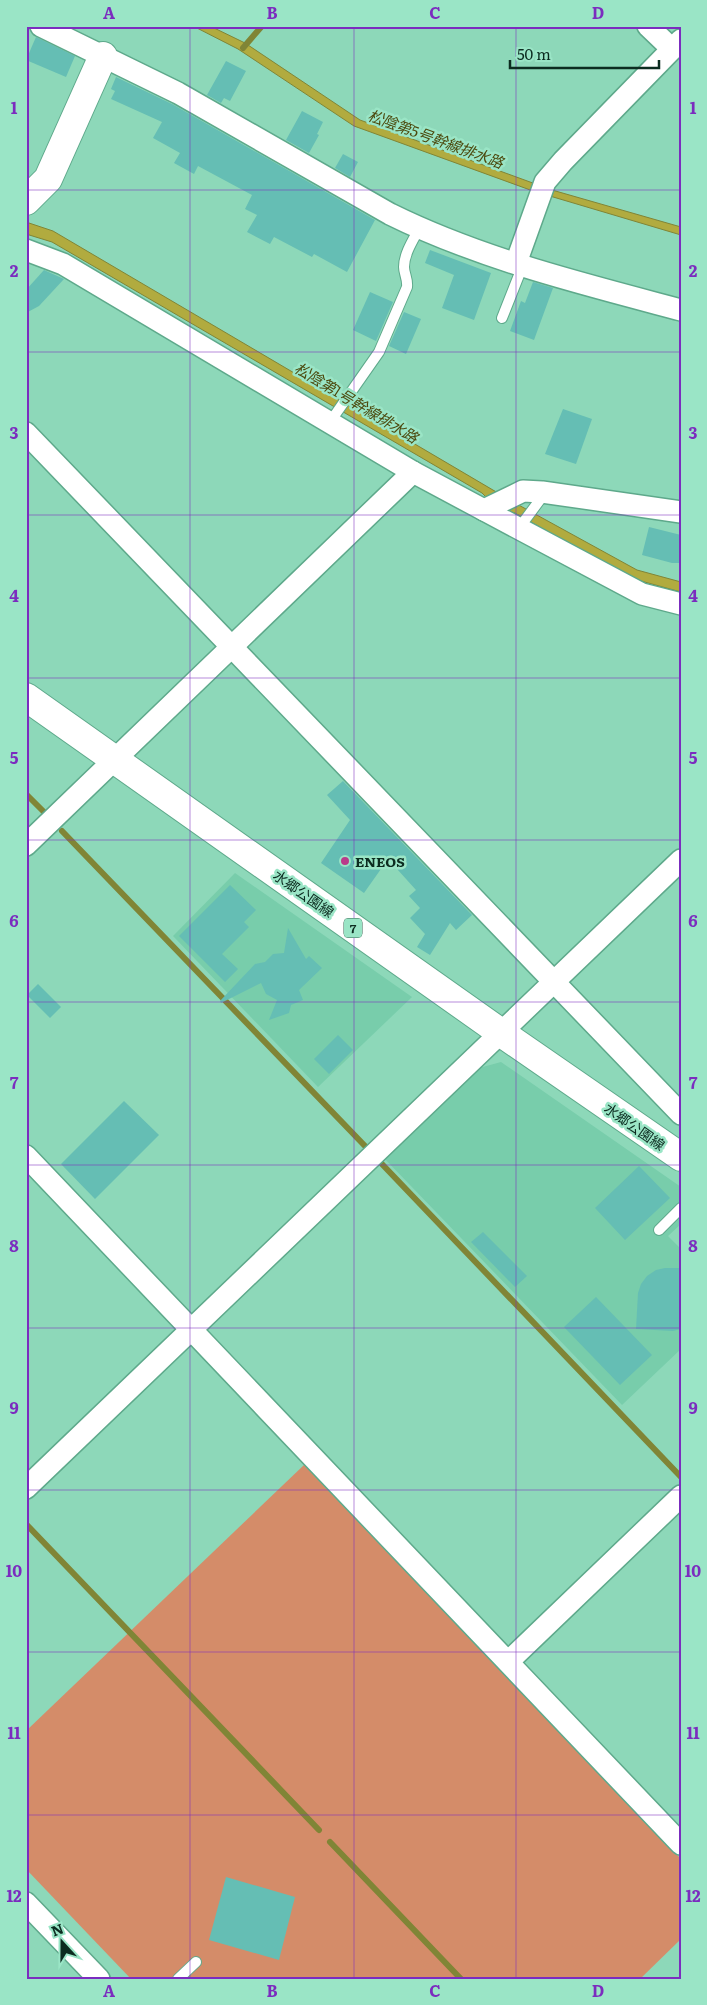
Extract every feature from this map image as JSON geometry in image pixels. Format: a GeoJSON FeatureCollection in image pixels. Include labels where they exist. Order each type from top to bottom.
{"type":"FeatureCollection","features":[{"type":"Feature","properties":{"kind":"main road"},"geometry":{"type":"LineString","coordinates":[[26,201],[48,179],[103,56]]}},
{"type":"Feature","properties":{"kind":"main road","name":"水郷公園線"},"geometry":{"type":"LineString","coordinates":[[26,697],[500,1032],[681,1157]]}},
{"type":"Feature","properties":{"kind":"street"},"geometry":{"type":"LineString","coordinates":[[41,26],[178,93],[419,229],[519,264],[681,310]]}},
{"type":"Feature","properties":{"kind":"street"},"geometry":{"type":"LineString","coordinates":[[519,264],[545,182],[563,161],[676,45],[648,26]]}},
{"type":"Feature","properties":{"kind":"street"},"geometry":{"type":"LineString","coordinates":[[26,250],[64,264],[333,419],[413,472],[520,526],[642,594],[681,604]]}},
{"type":"Feature","properties":{"kind":"street"},"geometry":{"type":"LineString","coordinates":[[26,432],[681,1114]]}},
{"type":"Feature","properties":{"kind":"street"},"geometry":{"type":"LineString","coordinates":[[26,845],[413,472]]}},
{"type":"Feature","properties":{"kind":"street"},"geometry":{"type":"LineString","coordinates":[[486,509],[523,491],[681,512]]}},
{"type":"Feature","properties":{"kind":"street"},"geometry":{"type":"LineString","coordinates":[[26,1488],[681,860]]}},
{"type":"Feature","properties":{"kind":"street"},"geometry":{"type":"LineString","coordinates":[[26,1156],[681,1844]]}},
{"type":"Feature","properties":{"kind":"street"},"geometry":{"type":"LineString","coordinates":[[508,1661],[681,1496]]}},
{"type":"Feature","properties":{"kind":"street"},"geometry":{"type":"LineString","coordinates":[[26,1903],[98,1979]]}},
{"type":"Feature","properties":{"kind":"lane"},"geometry":{"type":"LineString","coordinates":[[333,419],[379,352],[407,287],[408,279],[404,271],[404,260],[419,229]]}},
{"type":"Feature","properties":{"kind":"lane"},"geometry":{"type":"LineString","coordinates":[[502,318],[519,264]]}},
{"type":"Feature","properties":{"kind":"lane"},"geometry":{"type":"LineString","coordinates":[[520,526],[546,493]]}},
{"type":"Feature","properties":{"kind":"lane"},"geometry":{"type":"LineString","coordinates":[[659,1230],[681,1208]]}},
{"type":"Feature","properties":{"kind":"lane"},"geometry":{"type":"LineString","coordinates":[[178,1979],[196,1962]]}},
{"type":"Feature","properties":{"kind":"shaded area"},"geometry":{"type":"Polygon","coordinates":[[[193,26],[210,26],[245,43],[360,120],[552,190],[681,227],[681,235],[533,191],[354,126],[238,49],[193,26]]]}},
{"type":"Feature","properties":{"kind":"shaded area"},"geometry":{"type":"Polygon","coordinates":[[[26,222],[53,231],[515,503],[637,570],[681,582],[681,592],[630,578],[515,513],[498,509],[482,493],[52,242],[26,234],[26,222]]]}},
{"type":"Feature","properties":{"kind":"shaded area"},"geometry":{"type":"Polygon","coordinates":[[[235,873],[412,997],[318,1087],[173,936],[235,873]]]}},
{"type":"Feature","properties":{"kind":"shaded area"},"geometry":{"type":"Polygon","coordinates":[[[501,1062],[681,1187],[681,1224],[668,1236],[681,1249],[681,1349],[622,1405],[382,1156],[479,1068],[501,1062]]]}},
{"type":"Feature","properties":{"kind":"shaded area"},"geometry":{"type":"Polygon","coordinates":[[[304,1465],[681,1859],[681,1939],[640,1979],[131,1979],[26,1869],[26,1731],[304,1465]]]}},
{"type":"Feature","properties":{"kind":"building"},"geometry":{"type":"Polygon","coordinates":[[[36,37],[75,56],[66,77],[26,60],[36,37]]]}},
{"type":"Feature","properties":{"kind":"building"},"geometry":{"type":"Polygon","coordinates":[[[226,61],[246,71],[230,101],[224,98],[221,103],[207,95],[226,61]]]}},
{"type":"Feature","properties":{"kind":"building"},"geometry":{"type":"Polygon","coordinates":[[[116,77],[172,104],[375,220],[347,272],[314,254],[312,257],[274,237],[270,244],[247,232],[257,215],[245,209],[252,195],[198,166],[194,174],[174,163],[180,153],[153,138],[162,122],[111,99],[115,91],[111,89],[116,77]]]}},
{"type":"Feature","properties":{"kind":"building"},"geometry":{"type":"Polygon","coordinates":[[[302,111],[323,122],[317,134],[319,135],[309,153],[286,140],[302,111]]]}},
{"type":"Feature","properties":{"kind":"building"},"geometry":{"type":"Polygon","coordinates":[[[343,154],[358,162],[350,177],[335,168],[343,154]]]}},
{"type":"Feature","properties":{"kind":"building"},"geometry":{"type":"Polygon","coordinates":[[[430,250],[491,273],[474,320],[442,308],[454,275],[425,263],[430,250]]]}},
{"type":"Feature","properties":{"kind":"building"},"geometry":{"type":"Polygon","coordinates":[[[44,270],[64,279],[39,306],[26,313],[26,290],[44,270]]]}},
{"type":"Feature","properties":{"kind":"building"},"geometry":{"type":"Polygon","coordinates":[[[533,282],[553,288],[534,340],[510,331],[521,301],[525,303],[533,282]]]}},
{"type":"Feature","properties":{"kind":"building"},"geometry":{"type":"Polygon","coordinates":[[[370,292],[393,302],[376,341],[353,330],[370,292]]]}},
{"type":"Feature","properties":{"kind":"building"},"geometry":{"type":"Polygon","coordinates":[[[404,312],[421,319],[406,354],[389,346],[404,312]]]}},
{"type":"Feature","properties":{"kind":"building"},"geometry":{"type":"Polygon","coordinates":[[[563,409],[592,419],[576,464],[545,454],[563,409]]]}},
{"type":"Feature","properties":{"kind":"building"},"geometry":{"type":"Polygon","coordinates":[[[649,527],[681,535],[681,563],[672,563],[642,555],[649,527]]]}},
{"type":"Feature","properties":{"kind":"building"},"geometry":{"type":"Polygon","coordinates":[[[343,781],[472,915],[456,930],[450,923],[430,955],[417,947],[425,934],[410,918],[420,908],[409,896],[416,890],[388,859],[364,893],[321,863],[350,820],[327,795],[343,781]]]}},
{"type":"Feature","properties":{"kind":"building"},"geometry":{"type":"Polygon","coordinates":[[[230,885],[256,910],[244,922],[249,927],[222,954],[238,969],[225,982],[179,936],[230,885]]]}},
{"type":"Feature","properties":{"kind":"building"},"geometry":{"type":"Polygon","coordinates":[[[288,928],[306,959],[309,956],[322,968],[299,990],[303,1000],[291,1005],[289,1013],[269,1020],[277,1000],[266,994],[261,983],[221,1003],[220,1001],[255,964],[265,962],[273,954],[284,953],[288,928]]]}},
{"type":"Feature","properties":{"kind":"building"},"geometry":{"type":"Polygon","coordinates":[[[38,984],[61,1007],[50,1018],[27,995],[38,984]]]}},
{"type":"Feature","properties":{"kind":"building"},"geometry":{"type":"Polygon","coordinates":[[[338,1035],[353,1050],[329,1074],[314,1059],[338,1035]]]}},
{"type":"Feature","properties":{"kind":"building"},"geometry":{"type":"Polygon","coordinates":[[[124,1101],[159,1135],[95,1199],[61,1164],[124,1101]]]}},
{"type":"Feature","properties":{"kind":"building"},"geometry":{"type":"Polygon","coordinates":[[[639,1166],[670,1198],[625,1240],[595,1208],[639,1166]]]}},
{"type":"Feature","properties":{"kind":"building"},"geometry":{"type":"Polygon","coordinates":[[[483,1232],[527,1276],[515,1287],[471,1242],[483,1232]]]}},
{"type":"Feature","properties":{"kind":"building"},"geometry":{"type":"Polygon","coordinates":[[[681,1268],[681,1329],[673,1331],[636,1329],[638,1293],[641,1284],[647,1276],[656,1270],[681,1268]]]}},
{"type":"Feature","properties":{"kind":"building"},"geometry":{"type":"Polygon","coordinates":[[[596,1297],[652,1355],[620,1385],[564,1327],[596,1297]]]}},
{"type":"Feature","properties":{"kind":"building"},"geometry":{"type":"Polygon","coordinates":[[[226,1877],[295,1897],[279,1960],[209,1940],[226,1877]]]}},
{"type":"Feature","properties":{"kind":"waterway"},"geometry":{"type":"LineString","coordinates":[[243,48],[262,26]]}},
{"type":"Feature","properties":{"kind":"waterway"},"geometry":{"type":"LineString","coordinates":[[26,794],[46,814]]}},
{"type":"Feature","properties":{"kind":"waterway"},"geometry":{"type":"LineString","coordinates":[[62,831],[365,1146]]}},
{"type":"Feature","properties":{"kind":"waterway"},"geometry":{"type":"LineString","coordinates":[[380,1162],[681,1477]]}},
{"type":"Feature","properties":{"kind":"waterway"},"geometry":{"type":"LineString","coordinates":[[26,1524],[319,1830]]}},
{"type":"Feature","properties":{"kind":"waterway"},"geometry":{"type":"LineString","coordinates":[[330,1842],[461,1979]]}},
{"type":"Feature","properties":{"kind":"place","name":"ENEOS"},"geometry":{"type":"Point","coordinates":[345,861]}},
{"type":"Feature","properties":{"kind":"water label","name":"松陰第5号幹線排水路"},"geometry":{"type":"Point","coordinates":[436,138]}},
{"type":"Feature","properties":{"kind":"water label","name":"松陰第1号幹線排水路"},"geometry":{"type":"Point","coordinates":[357,402]}}]}
